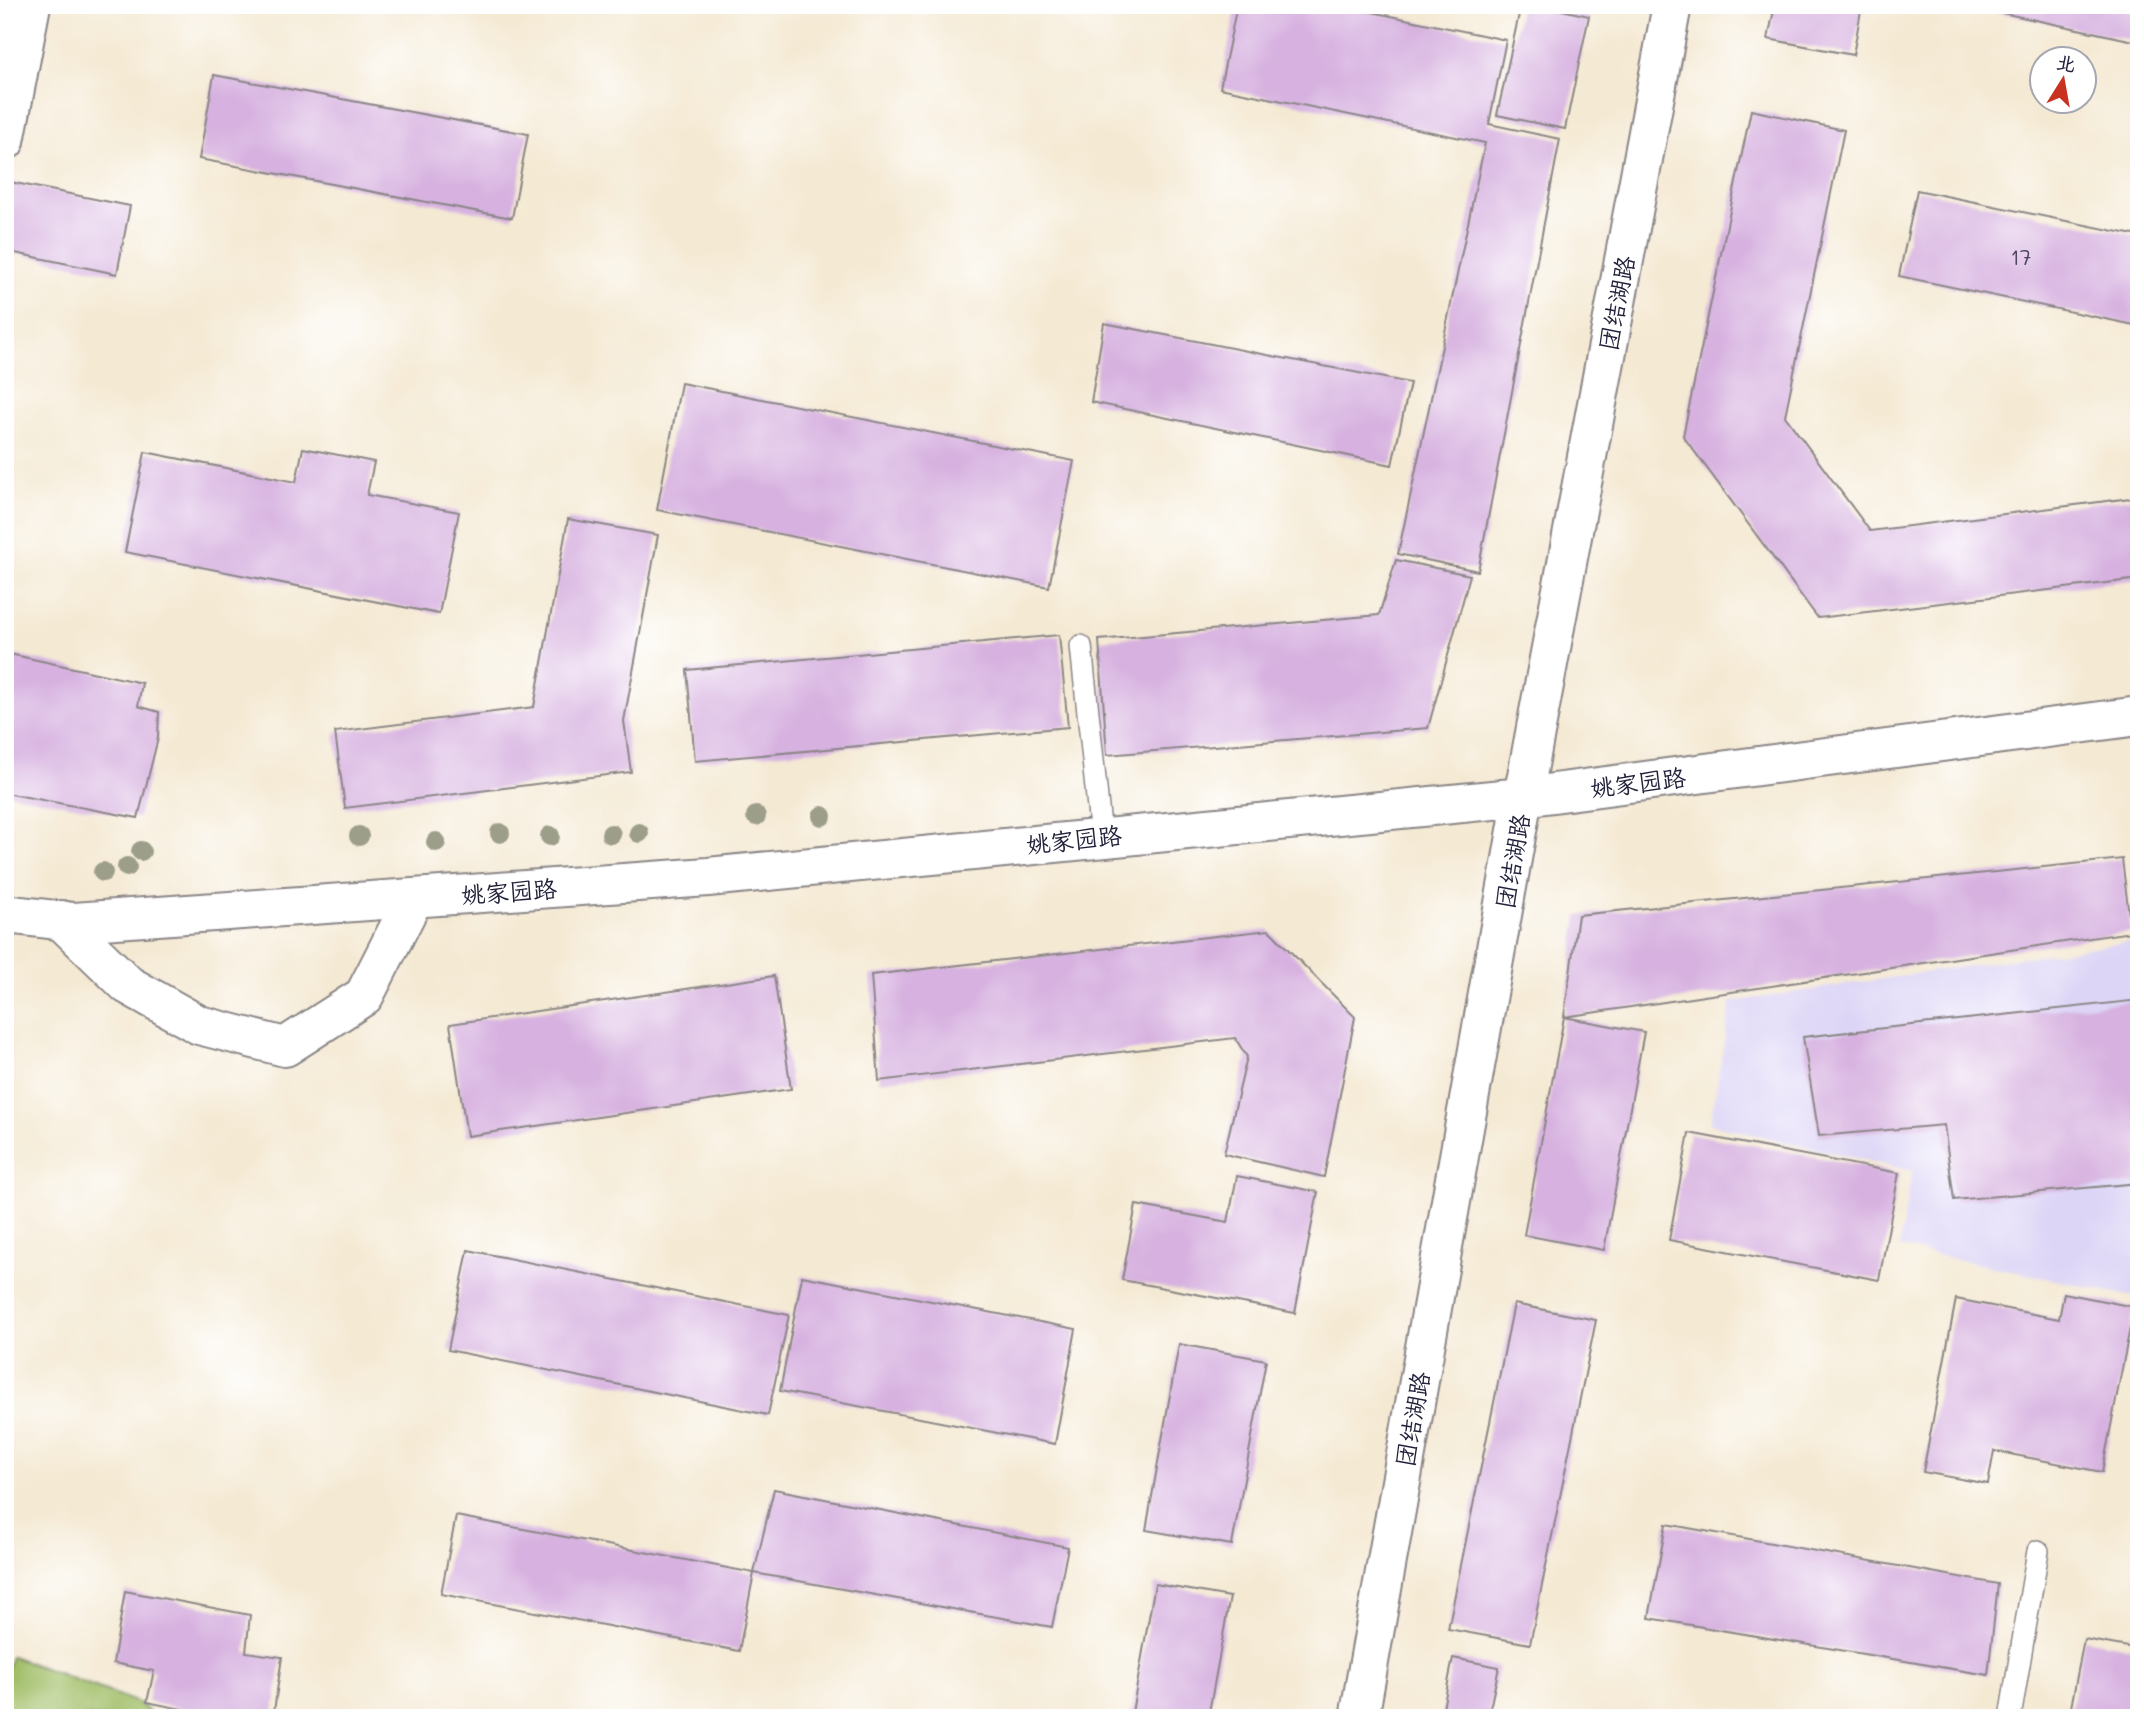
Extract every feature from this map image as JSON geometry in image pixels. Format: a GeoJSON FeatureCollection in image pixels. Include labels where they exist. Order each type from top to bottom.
{"type":"FeatureCollection","features":[{"type":"Feature","properties":{"kind":"street"},"geometry":{"type":"LineString","coordinates":[[5,141],[31,5]]}},
{"type":"Feature","properties":{"kind":"street","name":"团结湖路"},"geometry":{"type":"LineString","coordinates":[[1359,1718],[1523,797],[1672,5]]}},
{"type":"Feature","properties":{"kind":"street","name":"姚家园路"},"geometry":{"type":"LineString","coordinates":[[5,914],[87,921],[708,877],[1101,836],[1523,797],[2139,716]]}},
{"type":"Feature","properties":{"kind":"street"},"geometry":{"type":"LineString","coordinates":[[61,920],[128,985],[199,1025],[285,1047],[364,996],[414,898]]}},
{"type":"Feature","properties":{"kind":"lane"},"geometry":{"type":"LineString","coordinates":[[1081,646],[1101,836]]}},
{"type":"Feature","properties":{"kind":"lane"},"geometry":{"type":"LineString","coordinates":[[2010,1718],[2038,1551]]}},
{"type":"Feature","properties":{"kind":"shaded area"},"geometry":{"type":"Polygon","coordinates":[[[2139,940],[2139,1298],[1899,1247],[1912,1171],[1710,1124],[1731,1002],[2139,940]]]}},
{"type":"Feature","properties":{"kind":"green space"},"geometry":{"type":"Polygon","coordinates":[[[11,1656],[139,1703],[156,1718],[5,1718],[5,1677],[11,1656]]]}},
{"type":"Feature","properties":{"kind":"building"},"geometry":{"type":"Polygon","coordinates":[[[1237,5],[1338,5],[1506,40],[1489,124],[1560,139],[1478,571],[1398,554],[1485,143],[1220,88],[1237,5]]]}},
{"type":"Feature","properties":{"kind":"building"},"geometry":{"type":"Polygon","coordinates":[[[1521,5],[1539,5],[1589,16],[1565,129],[1497,115],[1521,5]]]}},
{"type":"Feature","properties":{"kind":"building"},"geometry":{"type":"Polygon","coordinates":[[[1775,5],[1862,5],[1853,55],[1768,39],[1775,5]]]}},
{"type":"Feature","properties":{"kind":"building"},"geometry":{"type":"Polygon","coordinates":[[[2139,5],[2139,42],[1969,6],[2139,5]]]}},
{"type":"Feature","properties":{"kind":"building"},"geometry":{"type":"Polygon","coordinates":[[[214,75],[528,134],[512,218],[199,159],[214,75]]]}},
{"type":"Feature","properties":{"kind":"building"},"geometry":{"type":"Polygon","coordinates":[[[1751,110],[1844,130],[1785,416],[1870,531],[2139,497],[2139,579],[1818,618],[1683,436],[1751,110]]]}},
{"type":"Feature","properties":{"kind":"building"},"geometry":{"type":"Polygon","coordinates":[[[5,181],[130,206],[117,274],[5,251],[5,181]]]}},
{"type":"Feature","properties":{"kind":"building"},"geometry":{"type":"Polygon","coordinates":[[[1917,190],[2139,236],[2139,326],[1899,276],[1917,190]]]}},
{"type":"Feature","properties":{"kind":"building"},"geometry":{"type":"Polygon","coordinates":[[[1104,323],[1410,383],[1392,465],[1091,402],[1104,323]]]}},
{"type":"Feature","properties":{"kind":"building"},"geometry":{"type":"Polygon","coordinates":[[[681,383],[1074,461],[1049,587],[657,510],[681,383]]]}},
{"type":"Feature","properties":{"kind":"building"},"geometry":{"type":"Polygon","coordinates":[[[303,448],[374,462],[367,495],[459,512],[439,614],[125,552],[145,452],[296,482],[303,448]]]}},
{"type":"Feature","properties":{"kind":"building"},"geometry":{"type":"Polygon","coordinates":[[[568,519],[658,535],[624,721],[631,772],[345,808],[335,732],[534,707],[568,519]]]}},
{"type":"Feature","properties":{"kind":"building"},"geometry":{"type":"Polygon","coordinates":[[[1396,560],[1470,575],[1428,728],[1107,755],[1099,640],[1379,615],[1396,560]]]}},
{"type":"Feature","properties":{"kind":"building"},"geometry":{"type":"Polygon","coordinates":[[[1059,635],[1068,727],[695,761],[687,670],[1059,635]]]}},
{"type":"Feature","properties":{"kind":"building"},"geometry":{"type":"Polygon","coordinates":[[[5,653],[142,683],[138,706],[159,712],[158,738],[138,818],[5,793],[5,653]]]}},
{"type":"Feature","properties":{"kind":"building"},"geometry":{"type":"Polygon","coordinates":[[[2122,859],[2131,932],[1564,1017],[1578,915],[2122,859]]]}},
{"type":"Feature","properties":{"kind":"building"},"geometry":{"type":"Polygon","coordinates":[[[1269,930],[1355,1017],[1324,1177],[1224,1154],[1247,1057],[1235,1038],[879,1081],[871,975],[1269,930]]]}},
{"type":"Feature","properties":{"kind":"building"},"geometry":{"type":"Polygon","coordinates":[[[774,976],[791,1089],[467,1136],[450,1024],[774,976]]]}},
{"type":"Feature","properties":{"kind":"building"},"geometry":{"type":"Polygon","coordinates":[[[2139,1000],[2139,1183],[1954,1200],[1944,1125],[1819,1136],[1803,1037],[2139,1000]]]}},
{"type":"Feature","properties":{"kind":"building"},"geometry":{"type":"Polygon","coordinates":[[[1564,1017],[1644,1032],[1604,1250],[1524,1235],[1564,1017]]]}},
{"type":"Feature","properties":{"kind":"building"},"geometry":{"type":"Polygon","coordinates":[[[1689,1133],[1899,1173],[1879,1280],[1669,1240],[1689,1133]]]}},
{"type":"Feature","properties":{"kind":"building"},"geometry":{"type":"Polygon","coordinates":[[[1237,1176],[1318,1192],[1295,1313],[1122,1280],[1136,1205],[1228,1222],[1237,1176]]]}},
{"type":"Feature","properties":{"kind":"building"},"geometry":{"type":"Polygon","coordinates":[[[468,1250],[789,1315],[768,1415],[448,1350],[468,1250]]]}},
{"type":"Feature","properties":{"kind":"building"},"geometry":{"type":"Polygon","coordinates":[[[802,1276],[1076,1329],[1055,1444],[780,1391],[802,1276]]]}},
{"type":"Feature","properties":{"kind":"building"},"geometry":{"type":"Polygon","coordinates":[[[2064,1293],[2134,1307],[2102,1472],[1994,1451],[1988,1484],[1923,1472],[1956,1299],[2059,1319],[2064,1293]]]}},
{"type":"Feature","properties":{"kind":"building"},"geometry":{"type":"Polygon","coordinates":[[[1514,1304],[1596,1320],[1530,1644],[1448,1629],[1514,1304]]]}},
{"type":"Feature","properties":{"kind":"building"},"geometry":{"type":"Polygon","coordinates":[[[1179,1344],[1266,1360],[1232,1545],[1146,1530],[1179,1344]]]}},
{"type":"Feature","properties":{"kind":"building"},"geometry":{"type":"Polygon","coordinates":[[[774,1489],[1068,1547],[1052,1627],[754,1573],[774,1489]]]}},
{"type":"Feature","properties":{"kind":"building"},"geometry":{"type":"Polygon","coordinates":[[[456,1516],[754,1573],[739,1651],[441,1594],[456,1516]]]}},
{"type":"Feature","properties":{"kind":"building"},"geometry":{"type":"Polygon","coordinates":[[[1666,1524],[1998,1584],[1988,1675],[1649,1618],[1666,1524]]]}},
{"type":"Feature","properties":{"kind":"building"},"geometry":{"type":"Polygon","coordinates":[[[1155,1584],[1230,1597],[1208,1718],[1131,1718],[1155,1584]]]}},
{"type":"Feature","properties":{"kind":"building"},"geometry":{"type":"Polygon","coordinates":[[[125,1591],[250,1615],[246,1652],[282,1657],[273,1718],[226,1718],[147,1702],[154,1671],[113,1663],[125,1591]]]}},
{"type":"Feature","properties":{"kind":"building"},"geometry":{"type":"Polygon","coordinates":[[[2084,1639],[2139,1649],[2139,1718],[2069,1718],[2084,1639]]]}},
{"type":"Feature","properties":{"kind":"building"},"geometry":{"type":"Polygon","coordinates":[[[1453,1658],[1499,1667],[1488,1718],[1441,1718],[1453,1658]]]}}]}
